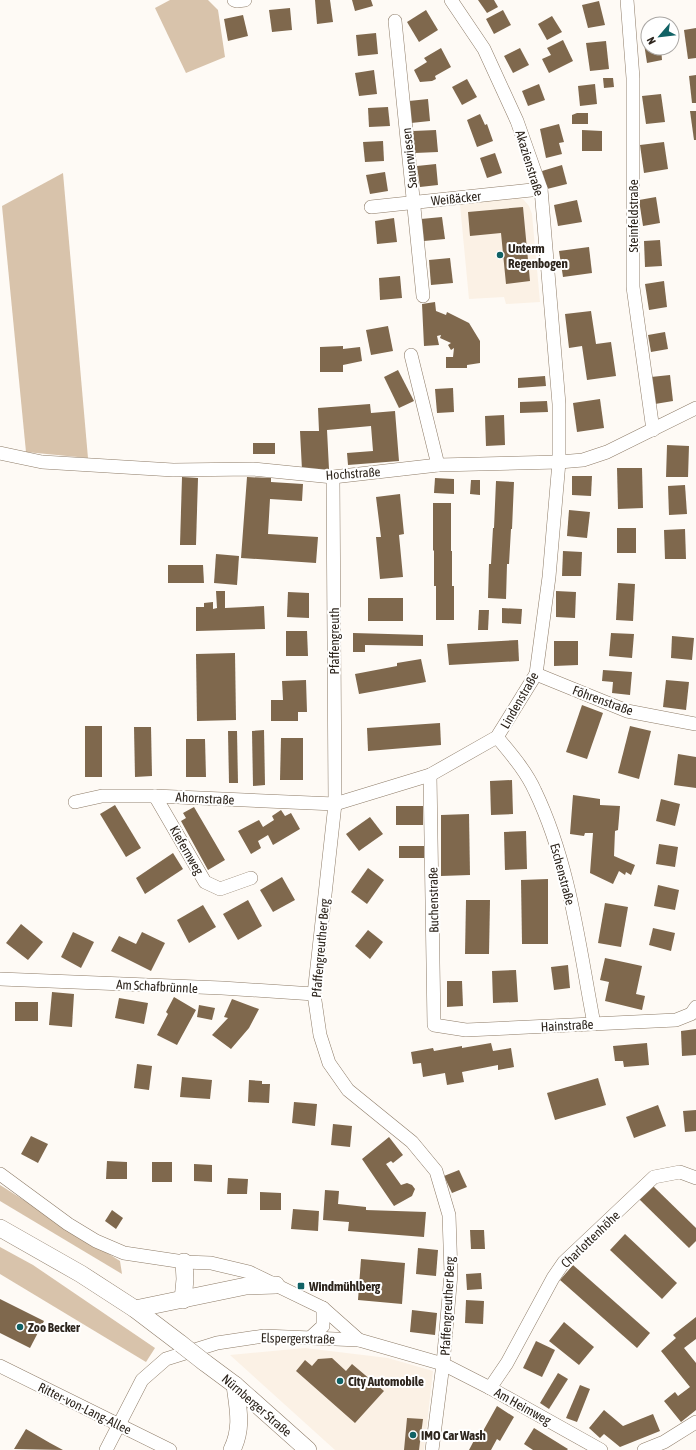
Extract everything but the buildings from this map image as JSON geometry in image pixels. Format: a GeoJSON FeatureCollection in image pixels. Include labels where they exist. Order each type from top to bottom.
{"type":"FeatureCollection","features":[{"type":"Feature","properties":{"kind":"main road","name":"Nürnberger Straße"},"geometry":{"type":"LineString","coordinates":[[0,1228],[81,1274],[135,1309],[235,1385],[308,1450]]}},
{"type":"Feature","properties":{"kind":"main road"},"geometry":{"type":"LineString","coordinates":[[183,1300],[185,1279],[184,1262]]}},
{"type":"Feature","properties":{"kind":"main road"},"geometry":{"type":"LineString","coordinates":[[135,1309],[246,1286],[276,1285]]}},
{"type":"Feature","properties":{"kind":"main road"},"geometry":{"type":"LineString","coordinates":[[232,1450],[237,1439],[240,1421],[235,1385]]}},
{"type":"Feature","properties":{"kind":"street"},"geometry":{"type":"LineString","coordinates":[[234,0],[245,0]]}},
{"type":"Feature","properties":{"kind":"street","name":"Akazienstraße"},"geometry":{"type":"LineString","coordinates":[[452,0],[484,49],[517,121],[541,189],[559,404],[559,462]]}},
{"type":"Feature","properties":{"kind":"street","name":"Steinfeldstraße"},"geometry":{"type":"LineString","coordinates":[[627,0],[633,78],[632,287],[653,430]]}},
{"type":"Feature","properties":{"kind":"street","name":"Sauerwiesen"},"geometry":{"type":"LineString","coordinates":[[395,21],[423,296]]}},
{"type":"Feature","properties":{"kind":"street","name":"Weißäcker"},"geometry":{"type":"LineString","coordinates":[[371,207],[541,189]]}},
{"type":"Feature","properties":{"kind":"street"},"geometry":{"type":"LineString","coordinates":[[411,354],[438,465]]}},
{"type":"Feature","properties":{"kind":"street","name":"Hochstraße"},"geometry":{"type":"LineString","coordinates":[[0,453],[42,462],[174,470],[253,469],[333,477],[438,465],[583,460],[607,452],[696,408]]}},
{"type":"Feature","properties":{"kind":"street","name":"Lindenstraße"},"geometry":{"type":"LineString","coordinates":[[335,804],[430,775],[497,737],[536,674],[549,577],[559,462]]}},
{"type":"Feature","properties":{"kind":"street","name":"Pfaffengreuth"},"geometry":{"type":"LineString","coordinates":[[333,477],[335,804]]}},
{"type":"Feature","properties":{"kind":"street","name":"Föhrenstraße"},"geometry":{"type":"LineString","coordinates":[[536,674],[627,711],[696,724]]}},
{"type":"Feature","properties":{"kind":"street","name":"Eschenstraße"},"geometry":{"type":"LineString","coordinates":[[497,737],[518,763],[535,791],[551,833],[566,878],[594,1024]]}},
{"type":"Feature","properties":{"kind":"street","name":"Buchenstraße"},"geometry":{"type":"LineString","coordinates":[[430,775],[434,1025]]}},
{"type":"Feature","properties":{"kind":"street","name":"Ahornstraße"},"geometry":{"type":"LineString","coordinates":[[75,802],[102,796],[155,796],[335,804]]}},
{"type":"Feature","properties":{"kind":"street","name":"Kiefernweg"},"geometry":{"type":"LineString","coordinates":[[155,796],[206,882],[220,889],[251,878]]}},
{"type":"Feature","properties":{"kind":"street","name":"Pfaffengreuther Berg"},"geometry":{"type":"LineString","coordinates":[[335,804],[314,994],[320,1035],[329,1063],[348,1090],[412,1142],[436,1172],[449,1215],[451,1274],[443,1364],[432,1450]]}},
{"type":"Feature","properties":{"kind":"street","name":"Am Schafbrünnle"},"geometry":{"type":"LineString","coordinates":[[0,979],[214,988],[314,994]]}},
{"type":"Feature","properties":{"kind":"street","name":"Hainstraße"},"geometry":{"type":"LineString","coordinates":[[434,1025],[466,1030],[676,1020],[691,1014],[696,1007]]}},
{"type":"Feature","properties":{"kind":"street","name":"Charlottenhöhe"},"geometry":{"type":"LineString","coordinates":[[490,1388],[507,1363],[553,1278],[564,1262],[654,1177],[680,1172],[696,1178]]}},
{"type":"Feature","properties":{"kind":"street"},"geometry":{"type":"LineString","coordinates":[[0,1174],[68,1224],[96,1241],[124,1253],[184,1262],[211,1263],[249,1272],[323,1308],[359,1340]]}},
{"type":"Feature","properties":{"kind":"street"},"geometry":{"type":"LineString","coordinates":[[311,1337],[323,1326],[323,1308]]}},
{"type":"Feature","properties":{"kind":"street","name":"Elspergerstraße"},"geometry":{"type":"LineString","coordinates":[[106,1450],[142,1380],[166,1359],[217,1343],[258,1337],[311,1337],[359,1340],[443,1364]]}},
{"type":"Feature","properties":{"kind":"street","name":"Am Heimweg"},"geometry":{"type":"LineString","coordinates":[[443,1364],[490,1388],[601,1450]]}},
{"type":"Feature","properties":{"kind":"street","name":"Ritter-von-Lang-Allee"},"geometry":{"type":"LineString","coordinates":[[0,1366],[170,1450]]}},
{"type":"Feature","properties":{"kind":"street"},"geometry":{"type":"LineString","coordinates":[[644,1450],[664,1442],[696,1422]]}},
{"type":"Feature","properties":{"kind":"shaded area"},"geometry":{"type":"Polygon","coordinates":[[[170,0],[208,0],[218,10],[225,57],[186,73],[155,8],[170,0]]]}},
{"type":"Feature","properties":{"kind":"shaded area"},"geometry":{"type":"Polygon","coordinates":[[[63,173],[88,458],[26,452],[2,206],[63,173]]]}},
{"type":"Feature","properties":{"kind":"shaded area","name":"Unterm Regenbogen"},"geometry":{"type":"Polygon","coordinates":[[[515,197],[523,199],[529,206],[532,214],[540,302],[506,304],[504,297],[469,299],[460,205],[515,197]]]}},
{"type":"Feature","properties":{"kind":"shaded area"},"geometry":{"type":"Polygon","coordinates":[[[0,1185],[120,1261],[122,1274],[0,1201],[0,1185]]]}},
{"type":"Feature","properties":{"kind":"shaded area"},"geometry":{"type":"Polygon","coordinates":[[[0,1247],[33,1265],[155,1348],[146,1362],[0,1274],[0,1247]]]}},
{"type":"Feature","properties":{"kind":"shaded area"},"geometry":{"type":"Polygon","coordinates":[[[305,1348],[388,1358],[433,1371],[424,1450],[335,1450],[230,1355],[305,1348]]]}},
{"type":"Feature","properties":{"kind":"place","name":"Unterm Regenbogen"},"geometry":{"type":"Point","coordinates":[500,255]}},
{"type":"Feature","properties":{"kind":"place","name":"Windmühlberg"},"geometry":{"type":"Point","coordinates":[301,1286]}},
{"type":"Feature","properties":{"kind":"place","name":"Zoo Becker"},"geometry":{"type":"Point","coordinates":[20,1327]}},
{"type":"Feature","properties":{"kind":"place","name":"City Automobile"},"geometry":{"type":"Point","coordinates":[340,1381]}},
{"type":"Feature","properties":{"kind":"place","name":"IMO Car Wash"},"geometry":{"type":"Point","coordinates":[413,1435]}}]}
